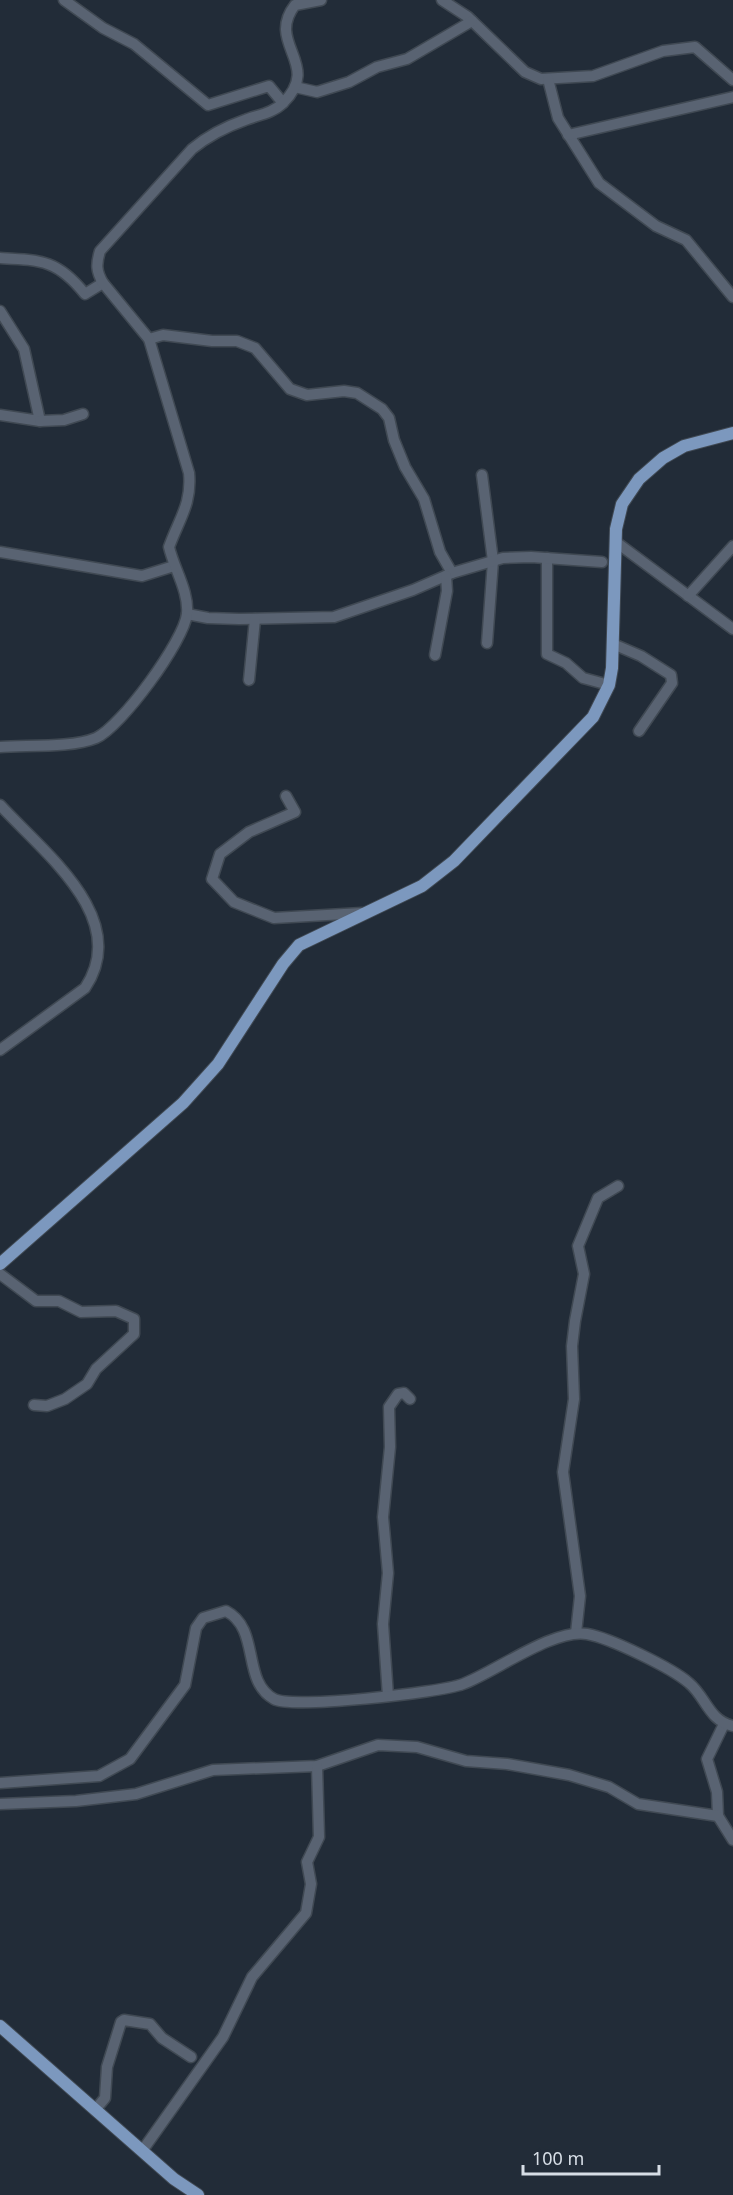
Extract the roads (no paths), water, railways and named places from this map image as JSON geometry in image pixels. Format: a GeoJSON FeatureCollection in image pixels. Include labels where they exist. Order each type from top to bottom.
{"type":"FeatureCollection","features":[{"type":"Feature","properties":{"kind":"main road"},"geometry":{"type":"LineString","coordinates":[[0,1264],[183,1103],[218,1064],[283,964],[299,945],[422,886],[454,861],[593,717],[609,685],[613,644],[616,542],[622,504],[639,479],[663,458],[684,446],[733,433]]}},
{"type":"Feature","properties":{"kind":"main road"},"geometry":{"type":"LineString","coordinates":[[0,2026],[142,2151],[198,2195]]}},
{"type":"Feature","properties":{"kind":"street"},"geometry":{"type":"LineString","coordinates":[[0,747],[94,739],[105,733],[122,719],[181,633],[187,614],[185,593],[169,547],[187,509],[191,492],[189,473],[149,339],[97,273],[100,251],[192,149],[209,134],[273,111],[283,103],[295,87],[296,59],[284,27],[287,15],[294,6],[321,0]]}},
{"type":"Feature","properties":{"kind":"street"},"geometry":{"type":"LineString","coordinates":[[442,0],[472,21],[525,72],[548,79],[592,76],[663,51],[695,47],[733,80]]}},
{"type":"Feature","properties":{"kind":"street"},"geometry":{"type":"LineString","coordinates":[[70,2],[134,44],[207,105],[269,86],[283,103]]}},
{"type":"Feature","properties":{"kind":"street"},"geometry":{"type":"LineString","coordinates":[[295,87],[316,92],[348,82],[377,68],[407,59],[472,21]]}},
{"type":"Feature","properties":{"kind":"street"},"geometry":{"type":"LineString","coordinates":[[548,79],[558,118],[598,183],[656,226],[686,240],[733,297]]}},
{"type":"Feature","properties":{"kind":"street"},"geometry":{"type":"LineString","coordinates":[[568,135],[733,97]]}},
{"type":"Feature","properties":{"kind":"street"},"geometry":{"type":"LineString","coordinates":[[0,258],[36,260],[68,273],[85,294],[103,283]]}},
{"type":"Feature","properties":{"kind":"street"},"geometry":{"type":"LineString","coordinates":[[0,311],[24,349],[40,421]]}},
{"type":"Feature","properties":{"kind":"street"},"geometry":{"type":"LineString","coordinates":[[149,339],[163,335],[212,341],[237,341],[255,348],[290,389],[307,394],[344,391],[357,393],[382,409],[389,418],[405,467],[424,499],[449,574],[435,656]]}},
{"type":"Feature","properties":{"kind":"street"},"geometry":{"type":"LineString","coordinates":[[0,415],[40,421],[64,420],[83,414]]}},
{"type":"Feature","properties":{"kind":"street"},"geometry":{"type":"LineString","coordinates":[[482,475],[493,561],[487,643]]}},
{"type":"Feature","properties":{"kind":"street"},"geometry":{"type":"LineString","coordinates":[[616,542],[733,629]]}},
{"type":"Feature","properties":{"kind":"street"},"geometry":{"type":"LineString","coordinates":[[688,596],[733,546]]}},
{"type":"Feature","properties":{"kind":"street"},"geometry":{"type":"LineString","coordinates":[[0,552],[142,576],[174,566]]}},
{"type":"Feature","properties":{"kind":"street"},"geometry":{"type":"LineString","coordinates":[[187,614],[208,618],[255,619],[334,617],[449,574],[503,558],[602,562]]}},
{"type":"Feature","properties":{"kind":"street"},"geometry":{"type":"LineString","coordinates":[[546,558],[547,654],[567,663],[583,678],[609,685]]}},
{"type":"Feature","properties":{"kind":"street"},"geometry":{"type":"LineString","coordinates":[[249,680],[255,619]]}},
{"type":"Feature","properties":{"kind":"street"},"geometry":{"type":"LineString","coordinates":[[613,644],[640,656],[671,675],[672,683],[639,731]]}},
{"type":"Feature","properties":{"kind":"street"},"geometry":{"type":"LineString","coordinates":[[286,796],[295,812],[249,832],[220,854],[213,879],[234,902],[273,918],[368,913]]}},
{"type":"Feature","properties":{"kind":"street"},"geometry":{"type":"LineString","coordinates":[[0,805],[72,883],[89,906],[97,929],[99,958],[95,973],[85,988],[0,1050]]}},
{"type":"Feature","properties":{"kind":"street"},"geometry":{"type":"LineString","coordinates":[[576,1633],[580,1596],[563,1472],[574,1399],[572,1346],[577,1302],[584,1274],[578,1246],[598,1198],[618,1186]]}},
{"type":"Feature","properties":{"kind":"street"},"geometry":{"type":"LineString","coordinates":[[0,1274],[36,1301],[59,1301],[81,1312],[116,1311],[134,1319],[134,1334],[96,1369],[87,1384],[47,1406],[34,1405]]}},
{"type":"Feature","properties":{"kind":"street"},"geometry":{"type":"LineString","coordinates":[[388,1695],[383,1624],[388,1573],[383,1517],[390,1447],[389,1407],[398,1394],[404,1393],[410,1399]]}},
{"type":"Feature","properties":{"kind":"street"},"geometry":{"type":"LineString","coordinates":[[0,1783],[99,1776],[130,1759],[185,1685],[196,1628],[202,1618],[215,1612],[226,1611],[235,1616],[244,1627],[257,1680],[263,1691],[275,1701],[304,1702],[431,1692],[462,1684],[559,1636],[576,1633],[606,1640],[664,1666],[688,1682],[714,1717],[728,1725],[707,1760],[717,1792],[718,1816],[733,1840]]}},
{"type":"Feature","properties":{"kind":"street"},"geometry":{"type":"LineString","coordinates":[[0,1804],[76,1801],[136,1794],[213,1770],[317,1766],[378,1744],[417,1747],[466,1761],[507,1764],[569,1775],[609,1787],[638,1803],[718,1816]]}},
{"type":"Feature","properties":{"kind":"street"},"geometry":{"type":"LineString","coordinates":[[142,2151],[223,2037],[252,1977],[306,1913],[311,1884],[307,1862],[319,1837],[317,1766]]}},
{"type":"Feature","properties":{"kind":"street"},"geometry":{"type":"LineString","coordinates":[[95,2110],[105,2098],[107,2067],[121,2022],[124,2020],[150,2024],[162,2038],[191,2057]]}}]}
